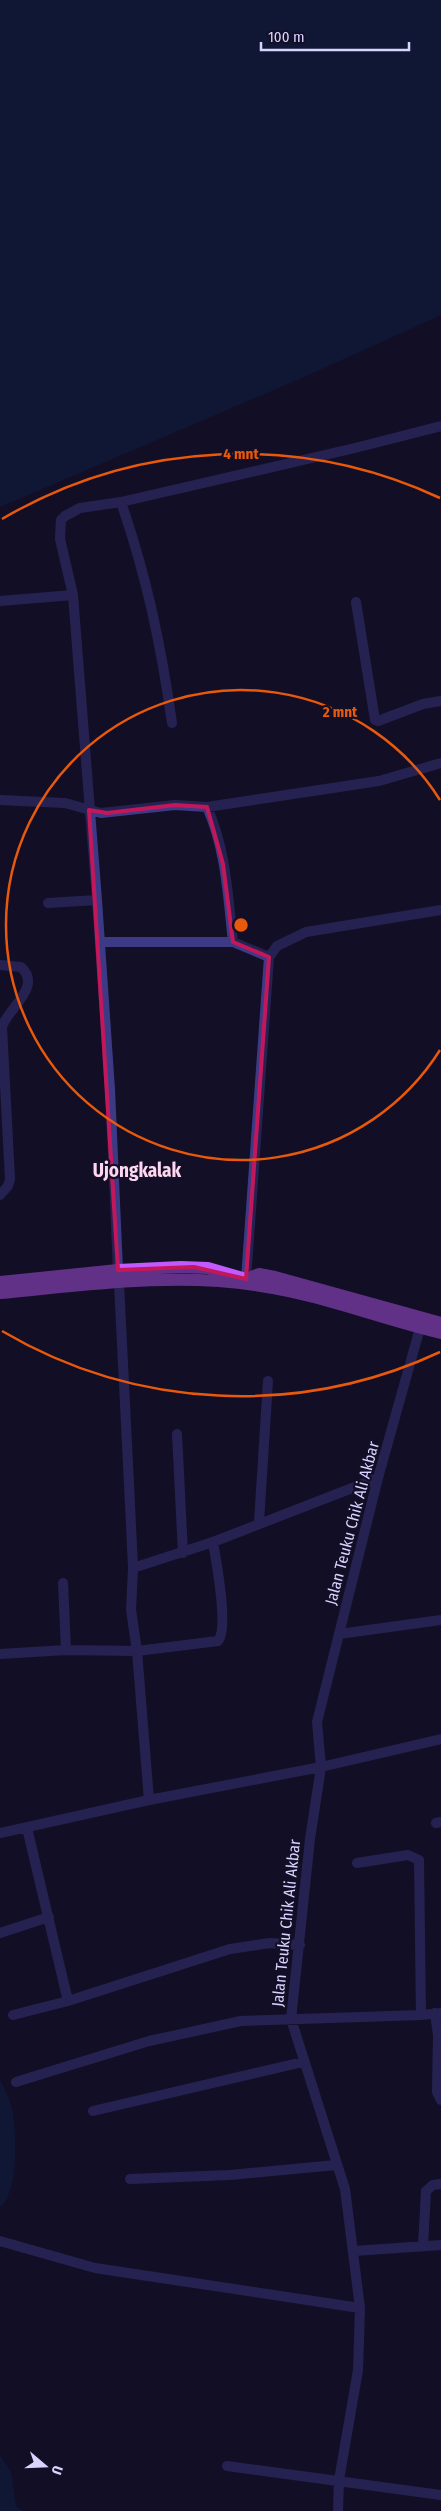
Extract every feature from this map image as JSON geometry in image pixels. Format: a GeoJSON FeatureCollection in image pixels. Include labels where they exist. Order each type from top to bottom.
{"type":"FeatureCollection","features":[{"type":"Feature","properties":{"kind":"main road"},"geometry":{"type":"LineString","coordinates":[[0,1293],[194,1267],[208,1268],[246,1279],[259,1274],[275,1277],[441,1323]]}},
{"type":"Feature","properties":{"kind":"main road"},"geometry":{"type":"LineString","coordinates":[[0,1282],[118,1277],[261,1286],[304,1294],[441,1333]]}},
{"type":"Feature","properties":{"kind":"street"},"geometry":{"type":"LineString","coordinates":[[149,1800],[137,1651],[131,1610],[133,1568],[100,942],[73,595],[60,539],[61,520],[80,508],[122,502],[441,426]]}},
{"type":"Feature","properties":{"kind":"street"},"geometry":{"type":"LineString","coordinates":[[122,502],[142,562],[161,649],[172,723]]}},
{"type":"Feature","properties":{"kind":"street"},"geometry":{"type":"LineString","coordinates":[[0,601],[73,595]]}},
{"type":"Feature","properties":{"kind":"street"},"geometry":{"type":"LineString","coordinates":[[356,602],[375,720],[378,721],[423,704],[441,700]]}},
{"type":"Feature","properties":{"kind":"street"},"geometry":{"type":"LineString","coordinates":[[0,800],[57,802],[106,813],[175,805],[207,807],[380,781],[441,763]]}},
{"type":"Feature","properties":{"kind":"street"},"geometry":{"type":"LineString","coordinates":[[207,807],[214,824],[224,864],[233,942]]}},
{"type":"Feature","properties":{"kind":"street"},"geometry":{"type":"LineString","coordinates":[[48,903],[97,900]]}},
{"type":"Feature","properties":{"kind":"street"},"geometry":{"type":"LineString","coordinates":[[246,1279],[269,957],[277,946],[306,932],[441,910]]}},
{"type":"Feature","properties":{"kind":"street"},"geometry":{"type":"LineString","coordinates":[[100,942],[233,942],[269,957]]}},
{"type":"Feature","properties":{"kind":"street"},"geometry":{"type":"LineString","coordinates":[[0,965],[21,967],[26,973],[27,984],[25,995],[7,1015],[2,1027],[10,1179],[8,1186],[0,1195]]}},
{"type":"Feature","properties":{"kind":"street","name":"Jalan Teuku Chik Ali Akbar"},"geometry":{"type":"LineString","coordinates":[[338,2511],[339,2480],[358,2370],[360,2308],[345,2189],[290,2019],[300,1945],[310,1839],[321,1767],[317,1722],[378,1478],[420,1328]]}},
{"type":"Feature","properties":{"kind":"street"},"geometry":{"type":"LineString","coordinates":[[259,1522],[268,1382]]}},
{"type":"Feature","properties":{"kind":"street"},"geometry":{"type":"LineString","coordinates":[[177,1434],[183,1553]]}},
{"type":"Feature","properties":{"kind":"street"},"geometry":{"type":"LineString","coordinates":[[133,1568],[213,1542],[259,1522],[378,1478]]}},
{"type":"Feature","properties":{"kind":"street"},"geometry":{"type":"LineString","coordinates":[[0,1654],[66,1650],[137,1651],[214,1643],[220,1640],[222,1631],[220,1589],[213,1542]]}},
{"type":"Feature","properties":{"kind":"street"},"geometry":{"type":"LineString","coordinates":[[63,1583],[66,1650]]}},
{"type":"Feature","properties":{"kind":"street"},"geometry":{"type":"LineString","coordinates":[[339,1634],[441,1620]]}},
{"type":"Feature","properties":{"kind":"street"},"geometry":{"type":"LineString","coordinates":[[0,1833],[149,1800],[321,1767],[441,1739]]}},
{"type":"Feature","properties":{"kind":"street"},"geometry":{"type":"LineString","coordinates":[[28,1828],[68,2001]]}},
{"type":"Feature","properties":{"kind":"street"},"geometry":{"type":"LineString","coordinates":[[357,1863],[408,1856],[419,1860],[421,2015]]}},
{"type":"Feature","properties":{"kind":"street"},"geometry":{"type":"LineString","coordinates":[[0,1933],[49,1917]]}},
{"type":"Feature","properties":{"kind":"street"},"geometry":{"type":"LineString","coordinates":[[13,2015],[68,2001],[236,1947],[270,1942],[300,1945]]}},
{"type":"Feature","properties":{"kind":"street"},"geometry":{"type":"LineString","coordinates":[[16,2082],[158,2039],[241,2021],[438,2013],[437,2092],[441,2100]]}},
{"type":"Feature","properties":{"kind":"street"},"geometry":{"type":"LineString","coordinates":[[93,2111],[303,2062]]}},
{"type":"Feature","properties":{"kind":"street"},"geometry":{"type":"LineString","coordinates":[[130,2179],[230,2175],[336,2165]]}},
{"type":"Feature","properties":{"kind":"street"},"geometry":{"type":"LineString","coordinates":[[423,2246],[425,2194],[431,2186],[441,2184]]}},
{"type":"Feature","properties":{"kind":"street"},"geometry":{"type":"LineString","coordinates":[[0,2241],[95,2268],[360,2308]]}},
{"type":"Feature","properties":{"kind":"street"},"geometry":{"type":"LineString","coordinates":[[354,2251],[441,2245]]}},
{"type":"Feature","properties":{"kind":"street"},"geometry":{"type":"LineString","coordinates":[[227,2466],[440,2493]]}},
{"type":"Feature","properties":{"kind":"highlighted area"},"geometry":{"type":"Polygon","coordinates":[[[175,805],[207,807],[223,864],[233,942],[269,957],[246,1279],[194,1267],[118,1270],[89,810],[107,813],[175,805]]]}},
{"type":"Feature","properties":{"kind":"water"},"geometry":{"type":"Polygon","coordinates":[[[0,0],[441,0],[441,315],[304,377],[0,507],[0,0]]]}},
{"type":"Feature","properties":{"kind":"water"},"geometry":{"type":"Polygon","coordinates":[[[0,2080],[11,2105],[15,2159],[11,2188],[0,2207],[0,2080]]]}},
{"type":"Feature","properties":{"kind":"water"},"geometry":{"type":"Polygon","coordinates":[[[0,2456],[11,2472],[16,2506],[23,2511],[0,2511],[0,2456]]]}},
{"type":"Feature","properties":{"kind":"district","name":"Ujongkalak"},"geometry":{"type":"Point","coordinates":[137,1170]}}]}
